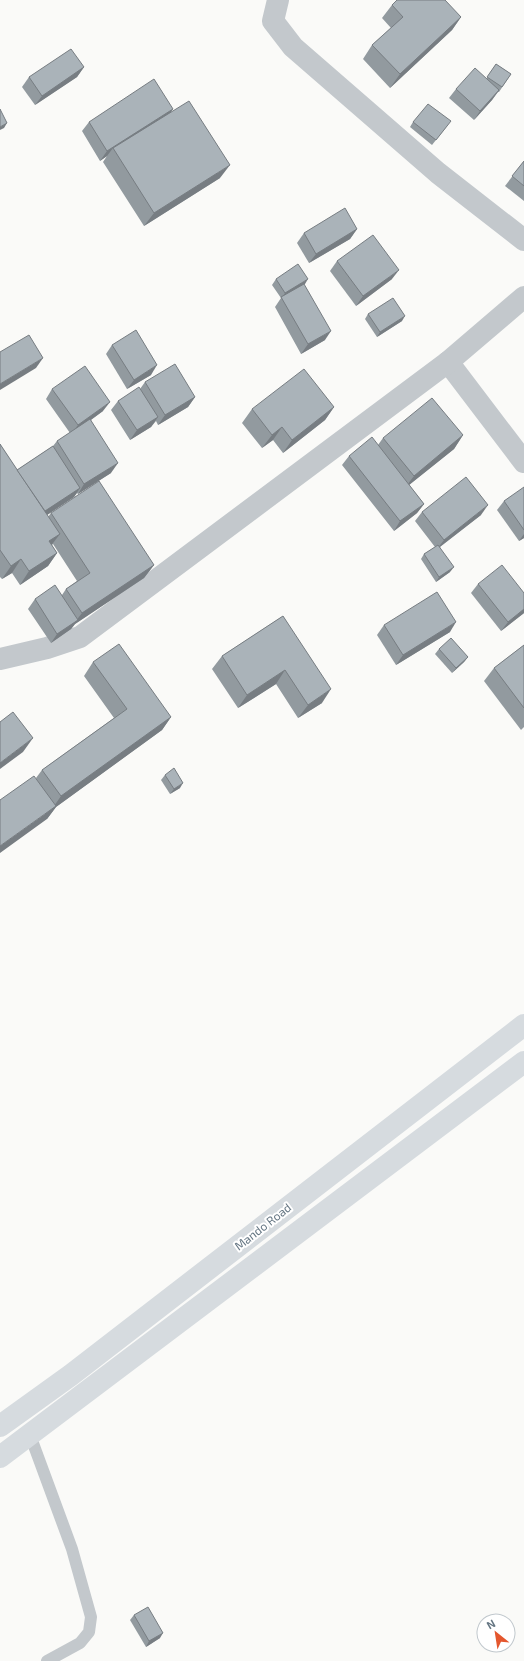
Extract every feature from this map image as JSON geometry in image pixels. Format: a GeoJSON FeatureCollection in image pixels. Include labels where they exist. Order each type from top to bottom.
{"type":"FeatureCollection","features":[{"type":"Feature","properties":{"kind":"highway","name":"Mando Road"},"geometry":{"type":"LineString","coordinates":[[0,1426],[77,1370],[524,1025]]}},
{"type":"Feature","properties":{"kind":"highway","name":"Mando Road"},"geometry":{"type":"LineString","coordinates":[[0,1457],[524,1062]]}},
{"type":"Feature","properties":{"kind":"street"},"geometry":{"type":"LineString","coordinates":[[278,0],[273,21],[292,47],[438,173],[524,240]]}},
{"type":"Feature","properties":{"kind":"street"},"geometry":{"type":"LineString","coordinates":[[0,659],[47,648],[80,636],[448,362],[524,297]]}},
{"type":"Feature","properties":{"kind":"street"},"geometry":{"type":"LineString","coordinates":[[448,362],[524,462]]}},
{"type":"Feature","properties":{"kind":"lane"},"geometry":{"type":"LineString","coordinates":[[30,1435],[72,1549],[91,1617],[89,1632],[80,1643],[47,1661]]}},
{"type":"Feature","properties":{"kind":"building"},"geometry":{"type":"Polygon","coordinates":[[[397,0],[445,0],[461,17],[400,74],[372,45],[403,17],[392,5],[397,0]]]}},
{"type":"Feature","properties":{"kind":"building"},"geometry":{"type":"Polygon","coordinates":[[[71,49],[84,67],[42,96],[29,77],[71,49]]]}},
{"type":"Feature","properties":{"kind":"building"},"geometry":{"type":"Polygon","coordinates":[[[496,64],[511,74],[502,87],[487,77],[496,64]]]}},
{"type":"Feature","properties":{"kind":"building"},"geometry":{"type":"Polygon","coordinates":[[[475,68],[499,90],[480,111],[456,89],[475,68]]]}},
{"type":"Feature","properties":{"kind":"building"},"geometry":{"type":"Polygon","coordinates":[[[154,79],[173,109],[107,151],[89,122],[154,79]]]}},
{"type":"Feature","properties":{"kind":"building"},"geometry":{"type":"Polygon","coordinates":[[[189,101],[230,165],[154,213],[113,148],[189,101]]]}},
{"type":"Feature","properties":{"kind":"building"},"geometry":{"type":"Polygon","coordinates":[[[428,104],[451,121],[436,140],[413,122],[428,104]]]}},
{"type":"Feature","properties":{"kind":"building"},"geometry":{"type":"Polygon","coordinates":[[[0,109],[7,123],[0,127],[0,109]]]}},
{"type":"Feature","properties":{"kind":"building"},"geometry":{"type":"Polygon","coordinates":[[[524,161],[524,186],[512,176],[524,161]]]}},
{"type":"Feature","properties":{"kind":"building"},"geometry":{"type":"Polygon","coordinates":[[[345,208],[357,229],[316,254],[304,233],[345,208]]]}},
{"type":"Feature","properties":{"kind":"building"},"geometry":{"type":"Polygon","coordinates":[[[373,235],[399,270],[363,296],[337,261],[373,235]]]}},
{"type":"Feature","properties":{"kind":"building"},"geometry":{"type":"Polygon","coordinates":[[[298,264],[308,279],[285,293],[276,279],[298,264]]]}},
{"type":"Feature","properties":{"kind":"building"},"geometry":{"type":"Polygon","coordinates":[[[304,284],[331,331],[308,344],[281,297],[304,284]]]}},
{"type":"Feature","properties":{"kind":"building"},"geometry":{"type":"Polygon","coordinates":[[[393,298],[405,316],[380,332],[368,314],[393,298]]]}},
{"type":"Feature","properties":{"kind":"building"},"geometry":{"type":"Polygon","coordinates":[[[136,330],[157,365],[134,380],[112,345],[136,330]]]}},
{"type":"Feature","properties":{"kind":"building"},"geometry":{"type":"Polygon","coordinates":[[[29,335],[43,358],[0,384],[0,352],[29,335]]]}},
{"type":"Feature","properties":{"kind":"building"},"geometry":{"type":"Polygon","coordinates":[[[175,364],[195,397],[165,415],[145,382],[175,364]]]}},
{"type":"Feature","properties":{"kind":"building"},"geometry":{"type":"Polygon","coordinates":[[[85,366],[110,402],[78,425],[52,389],[85,366]]]}},
{"type":"Feature","properties":{"kind":"building"},"geometry":{"type":"Polygon","coordinates":[[[304,369],[334,407],[292,440],[282,427],[272,435],[252,409],[304,369]]]}},
{"type":"Feature","properties":{"kind":"building"},"geometry":{"type":"Polygon","coordinates":[[[139,387],[158,417],[137,430],[118,401],[139,387]]]}},
{"type":"Feature","properties":{"kind":"building"},"geometry":{"type":"Polygon","coordinates":[[[432,398],[463,435],[414,476],[383,438],[432,398]]]}},
{"type":"Feature","properties":{"kind":"building"},"geometry":{"type":"Polygon","coordinates":[[[90,419],[118,463],[84,484],[57,441],[90,419]]]}},
{"type":"Feature","properties":{"kind":"building"},"geometry":{"type":"Polygon","coordinates":[[[372,437],[424,504],[400,521],[349,456],[372,437]]]}},
{"type":"Feature","properties":{"kind":"building"},"geometry":{"type":"Polygon","coordinates":[[[0,444],[60,534],[49,541],[57,553],[29,571],[21,559],[11,566],[0,550],[0,444]]]}},
{"type":"Feature","properties":{"kind":"building"},"geometry":{"type":"Polygon","coordinates":[[[53,446],[80,488],[45,511],[17,470],[53,446]]]}},
{"type":"Feature","properties":{"kind":"building"},"geometry":{"type":"Polygon","coordinates":[[[466,477],[488,505],[444,540],[422,512],[466,477]]]}},
{"type":"Feature","properties":{"kind":"building"},"geometry":{"type":"Polygon","coordinates":[[[99,481],[154,565],[82,613],[66,589],[90,573],[51,513],[99,481]]]}},
{"type":"Feature","properties":{"kind":"building"},"geometry":{"type":"Polygon","coordinates":[[[524,487],[524,530],[504,501],[524,487]]]}},
{"type":"Feature","properties":{"kind":"building"},"geometry":{"type":"Polygon","coordinates":[[[438,545],[454,567],[439,577],[424,554],[438,545]]]}},
{"type":"Feature","properties":{"kind":"building"},"geometry":{"type":"Polygon","coordinates":[[[502,565],[524,593],[524,609],[508,622],[478,584],[502,565]]]}},
{"type":"Feature","properties":{"kind":"building"},"geometry":{"type":"Polygon","coordinates":[[[55,585],[78,620],[57,634],[35,599],[55,585]]]}},
{"type":"Feature","properties":{"kind":"building"},"geometry":{"type":"Polygon","coordinates":[[[437,592],[456,622],[403,655],[384,625],[437,592]]]}},
{"type":"Feature","properties":{"kind":"building"},"geometry":{"type":"Polygon","coordinates":[[[283,616],[331,689],[308,705],[285,670],[247,695],[222,656],[283,616]]]}},
{"type":"Feature","properties":{"kind":"building"},"geometry":{"type":"Polygon","coordinates":[[[451,638],[468,657],[456,668],[439,649],[451,638]]]}},
{"type":"Feature","properties":{"kind":"building"},"geometry":{"type":"Polygon","coordinates":[[[119,644],[171,717],[61,796],[42,770],[127,709],[93,662],[119,644]]]}},
{"type":"Feature","properties":{"kind":"building"},"geometry":{"type":"Polygon","coordinates":[[[524,645],[524,708],[494,668],[524,645]]]}},
{"type":"Feature","properties":{"kind":"building"},"geometry":{"type":"Polygon","coordinates":[[[13,712],[33,738],[0,763],[0,722],[13,712]]]}},
{"type":"Feature","properties":{"kind":"building"},"geometry":{"type":"Polygon","coordinates":[[[174,768],[183,783],[174,789],[165,775],[174,768]]]}},
{"type":"Feature","properties":{"kind":"building"},"geometry":{"type":"Polygon","coordinates":[[[34,776],[56,806],[0,846],[0,800],[34,776]]]}},
{"type":"Feature","properties":{"kind":"building"},"geometry":{"type":"Polygon","coordinates":[[[148,1607],[163,1633],[149,1641],[134,1615],[148,1607]]]}}]}
